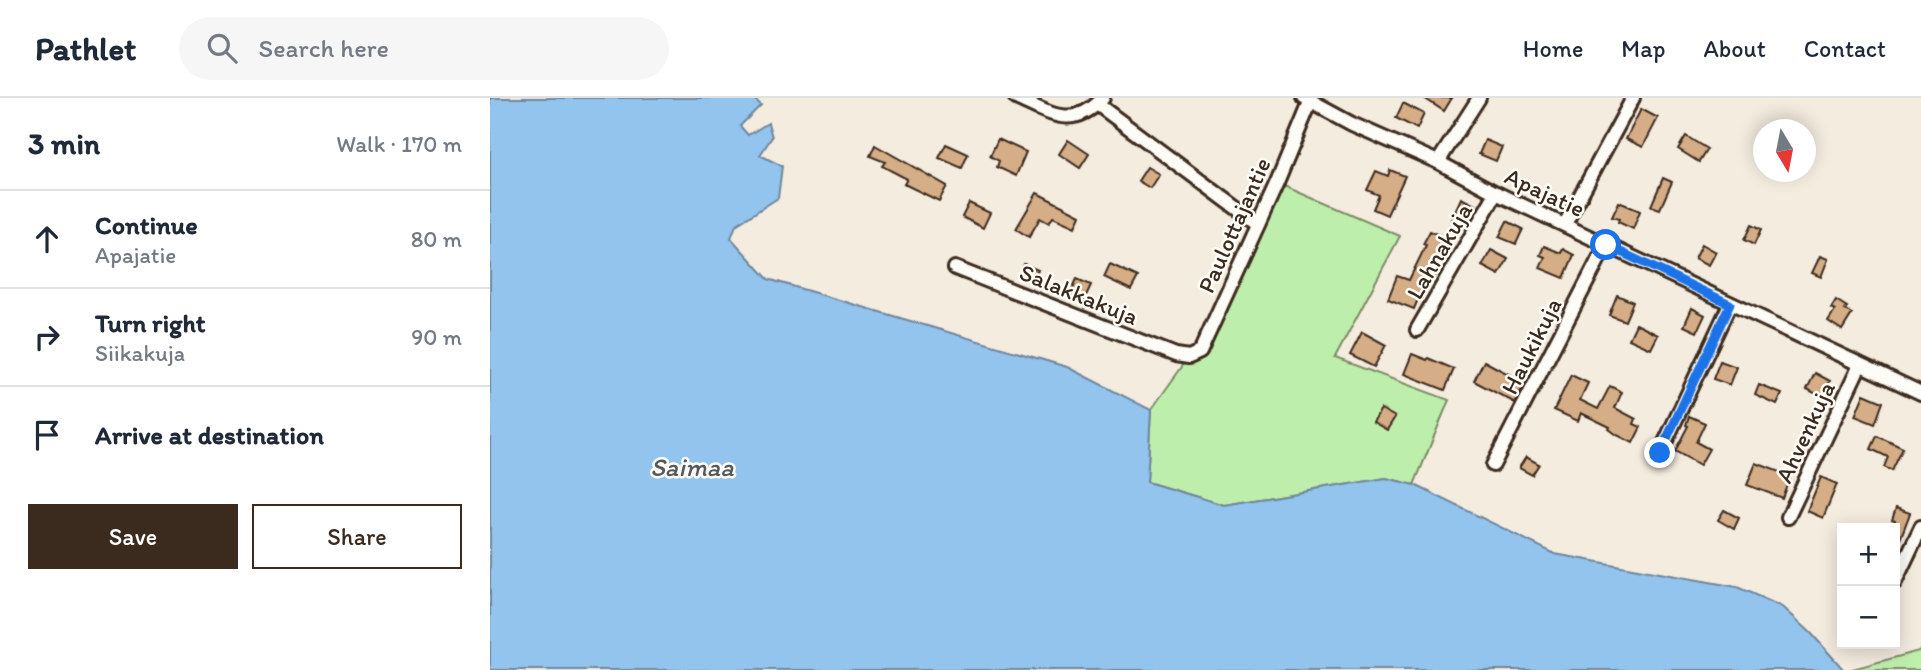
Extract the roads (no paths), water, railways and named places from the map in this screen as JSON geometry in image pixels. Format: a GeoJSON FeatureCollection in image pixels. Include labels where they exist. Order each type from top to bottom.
{"type":"FeatureCollection","features":[{"type":"Feature","properties":{"kind":"street"},"geometry":{"type":"LineString","coordinates":[[1016,98],[1057,117],[1073,117],[1100,101],[1258,224]]}},
{"type":"Feature","properties":{"kind":"street"},"geometry":{"type":"LineString","coordinates":[[1438,162],[1479,98]]}},
{"type":"Feature","properties":{"kind":"street"},"geometry":{"type":"LineString","coordinates":[[1565,224],[1633,98]]}},
{"type":"Feature","properties":{"kind":"street","name":"Apajatie"},"geometry":{"type":"LineString","coordinates":[[1307,100],[1352,124],[1438,162],[1496,193],[1921,393]]}},
{"type":"Feature","properties":{"kind":"street","name":"Paulottajantie"},"geometry":{"type":"LineString","coordinates":[[1189,357],[1200,352],[1258,224],[1307,100]]}},
{"type":"Feature","properties":{"kind":"street","name":"Lahnakuja"},"geometry":{"type":"LineString","coordinates":[[1417,330],[1496,193]]}},
{"type":"Feature","properties":{"kind":"street","name":"Haukikuja"},"geometry":{"type":"LineString","coordinates":[[1493,465],[1606,245]]}},
{"type":"Feature","properties":{"kind":"street","name":"Salakkakuja"},"geometry":{"type":"LineString","coordinates":[[955,268],[1176,355],[1189,357]]}},
{"type":"Feature","properties":{"kind":"street"},"geometry":{"type":"LineString","coordinates":[[1660,453],[1730,304]]}},
{"type":"Feature","properties":{"kind":"street","name":"Ahvenkuja"},"geometry":{"type":"LineString","coordinates":[[1788,517],[1860,365]]}},
{"type":"Feature","properties":{"kind":"street"},"geometry":{"type":"LineString","coordinates":[[1900,571],[1921,527]]}},
{"type":"Feature","properties":{"kind":"water","name":"Saimaa"},"geometry":{"type":"Polygon","coordinates":[[[490,98],[753,98],[761,105],[740,126],[748,135],[768,123],[772,137],[760,155],[782,166],[778,198],[736,225],[731,238],[768,279],[1067,367],[1151,410],[1147,482],[1224,505],[1386,478],[1415,485],[1555,554],[1737,587],[1783,607],[1844,670],[490,670],[490,98]]]}}]}
